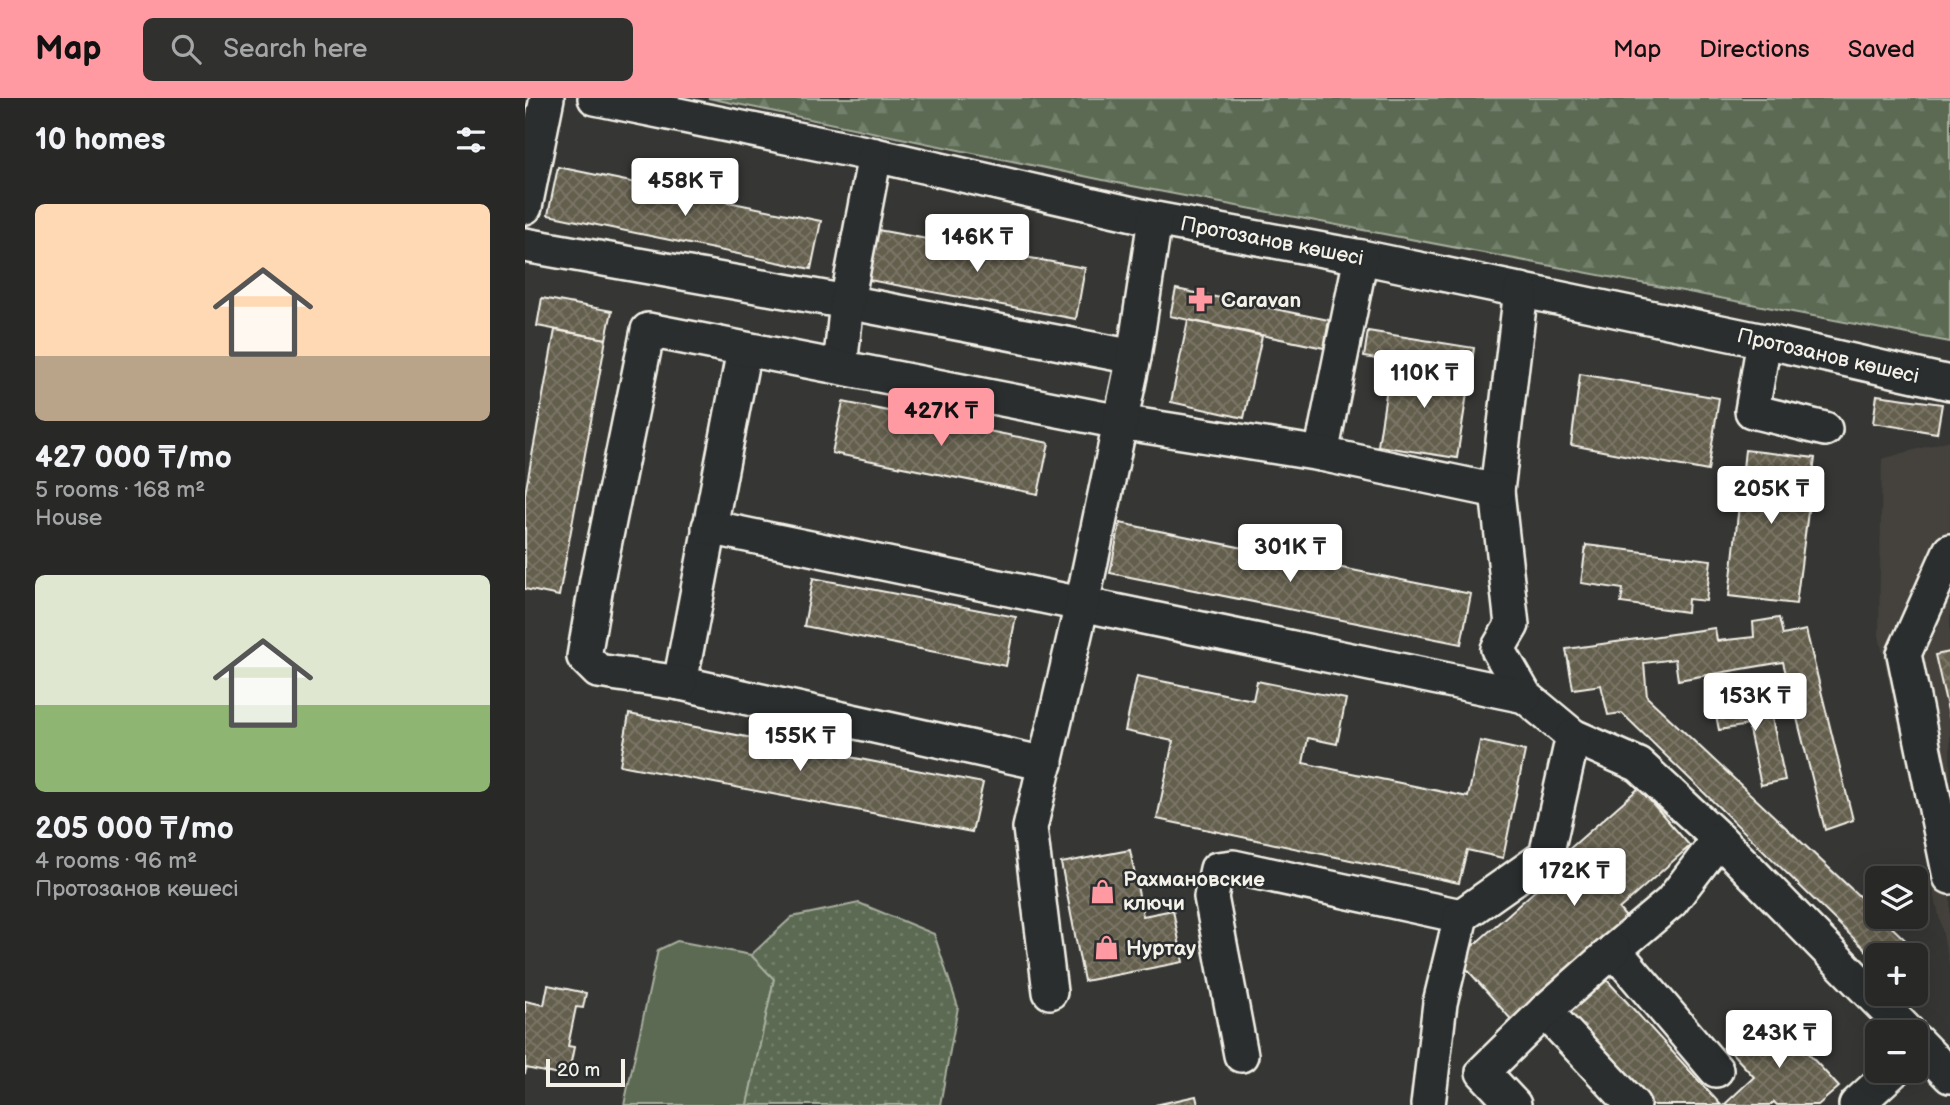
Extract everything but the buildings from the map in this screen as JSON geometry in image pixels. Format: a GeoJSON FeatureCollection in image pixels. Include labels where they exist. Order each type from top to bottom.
{"type":"FeatureCollection","features":[{"type":"Feature","properties":{"kind":"street"},"geometry":{"type":"LineString","coordinates":[[525,206],[547,98]]}},
{"type":"Feature","properties":{"kind":"street","name":"Протозанов көшесі"},"geometry":{"type":"LineString","coordinates":[[595,98],[875,155],[1155,219],[1521,290],[1950,383]]}},
{"type":"Feature","properties":{"kind":"street"},"geometry":{"type":"LineString","coordinates":[[839,367],[875,155]]}},
{"type":"Feature","properties":{"kind":"street"},"geometry":{"type":"LineString","coordinates":[[1049,992],[1030,828],[1082,604],[1135,356],[1155,219]]}},
{"type":"Feature","properties":{"kind":"street"},"geometry":{"type":"LineString","coordinates":[[525,245],[1135,356]]}},
{"type":"Feature","properties":{"kind":"street"},"geometry":{"type":"LineString","coordinates":[[1321,454],[1361,257]]}},
{"type":"Feature","properties":{"kind":"street"},"geometry":{"type":"LineString","coordinates":[[1521,290],[1497,491],[1512,625],[1498,649],[1525,696],[1573,736],[1639,765],[1719,839],[1893,1020]]}},
{"type":"Feature","properties":{"kind":"street"},"geometry":{"type":"LineString","coordinates":[[1046,764],[680,683],[599,671],[584,657],[648,330],[1120,422],[1321,454],[1497,491]]}},
{"type":"Feature","properties":{"kind":"street"},"geometry":{"type":"LineString","coordinates":[[1764,341],[1752,411],[1825,429]]}},
{"type":"Feature","properties":{"kind":"street"},"geometry":{"type":"LineString","coordinates":[[680,683],[744,350]]}},
{"type":"Feature","properties":{"kind":"street"},"geometry":{"type":"LineString","coordinates":[[709,527],[1525,696]]}},
{"type":"Feature","properties":{"kind":"street"},"geometry":{"type":"LineString","coordinates":[[1950,551],[1904,654],[1950,877]]}},
{"type":"Feature","properties":{"kind":"street"},"geometry":{"type":"LineString","coordinates":[[1428,1105],[1440,1003],[1461,916],[1546,856],[1573,736]]}},
{"type":"Feature","properties":{"kind":"street"},"geometry":{"type":"LineString","coordinates":[[1514,1105],[1483,1072],[1545,1011],[1671,902],[1719,839]]}},
{"type":"Feature","properties":{"kind":"street"},"geometry":{"type":"LineString","coordinates":[[1241,1055],[1211,897],[1217,869],[1233,867],[1461,916]]}},
{"type":"Feature","properties":{"kind":"street"},"geometry":{"type":"LineString","coordinates":[[1613,950],[1716,1070]]}},
{"type":"Feature","properties":{"kind":"street"},"geometry":{"type":"LineString","coordinates":[[1545,1011],[1633,1105]]}},
{"type":"Feature","properties":{"kind":"street"},"geometry":{"type":"LineString","coordinates":[[1928,1055],[1950,1076]]}},
{"type":"Feature","properties":{"kind":"street"},"geometry":{"type":"LineString","coordinates":[[1856,1105],[1880,1083]]}},
{"type":"Feature","properties":{"kind":"shaded area"},"geometry":{"type":"Polygon","coordinates":[[[1950,440],[1950,967],[1879,635],[1882,459],[1950,440]]]}},
{"type":"Feature","properties":{"kind":"green space"},"geometry":{"type":"Polygon","coordinates":[[[708,98],[1950,98],[1950,342],[1127,185],[708,98]]]}},
{"type":"Feature","properties":{"kind":"green space"},"geometry":{"type":"Polygon","coordinates":[[[859,903],[934,934],[958,1007],[940,1105],[747,1105],[774,979],[751,955],[792,917],[859,903]]]}},
{"type":"Feature","properties":{"kind":"green space"},"geometry":{"type":"Polygon","coordinates":[[[677,941],[751,955],[774,979],[747,1105],[624,1105],[658,950],[677,941]]]}},
{"type":"Feature","properties":{"kind":"place","name":"Caravan"},"geometry":{"type":"Point","coordinates":[1201,300]}},
{"type":"Feature","properties":{"kind":"place","name":"Рахмановские ключи"},"geometry":{"type":"Point","coordinates":[1103,891]}},
{"type":"Feature","properties":{"kind":"place","name":"Нуртау"},"geometry":{"type":"Point","coordinates":[1106,948]}}]}
